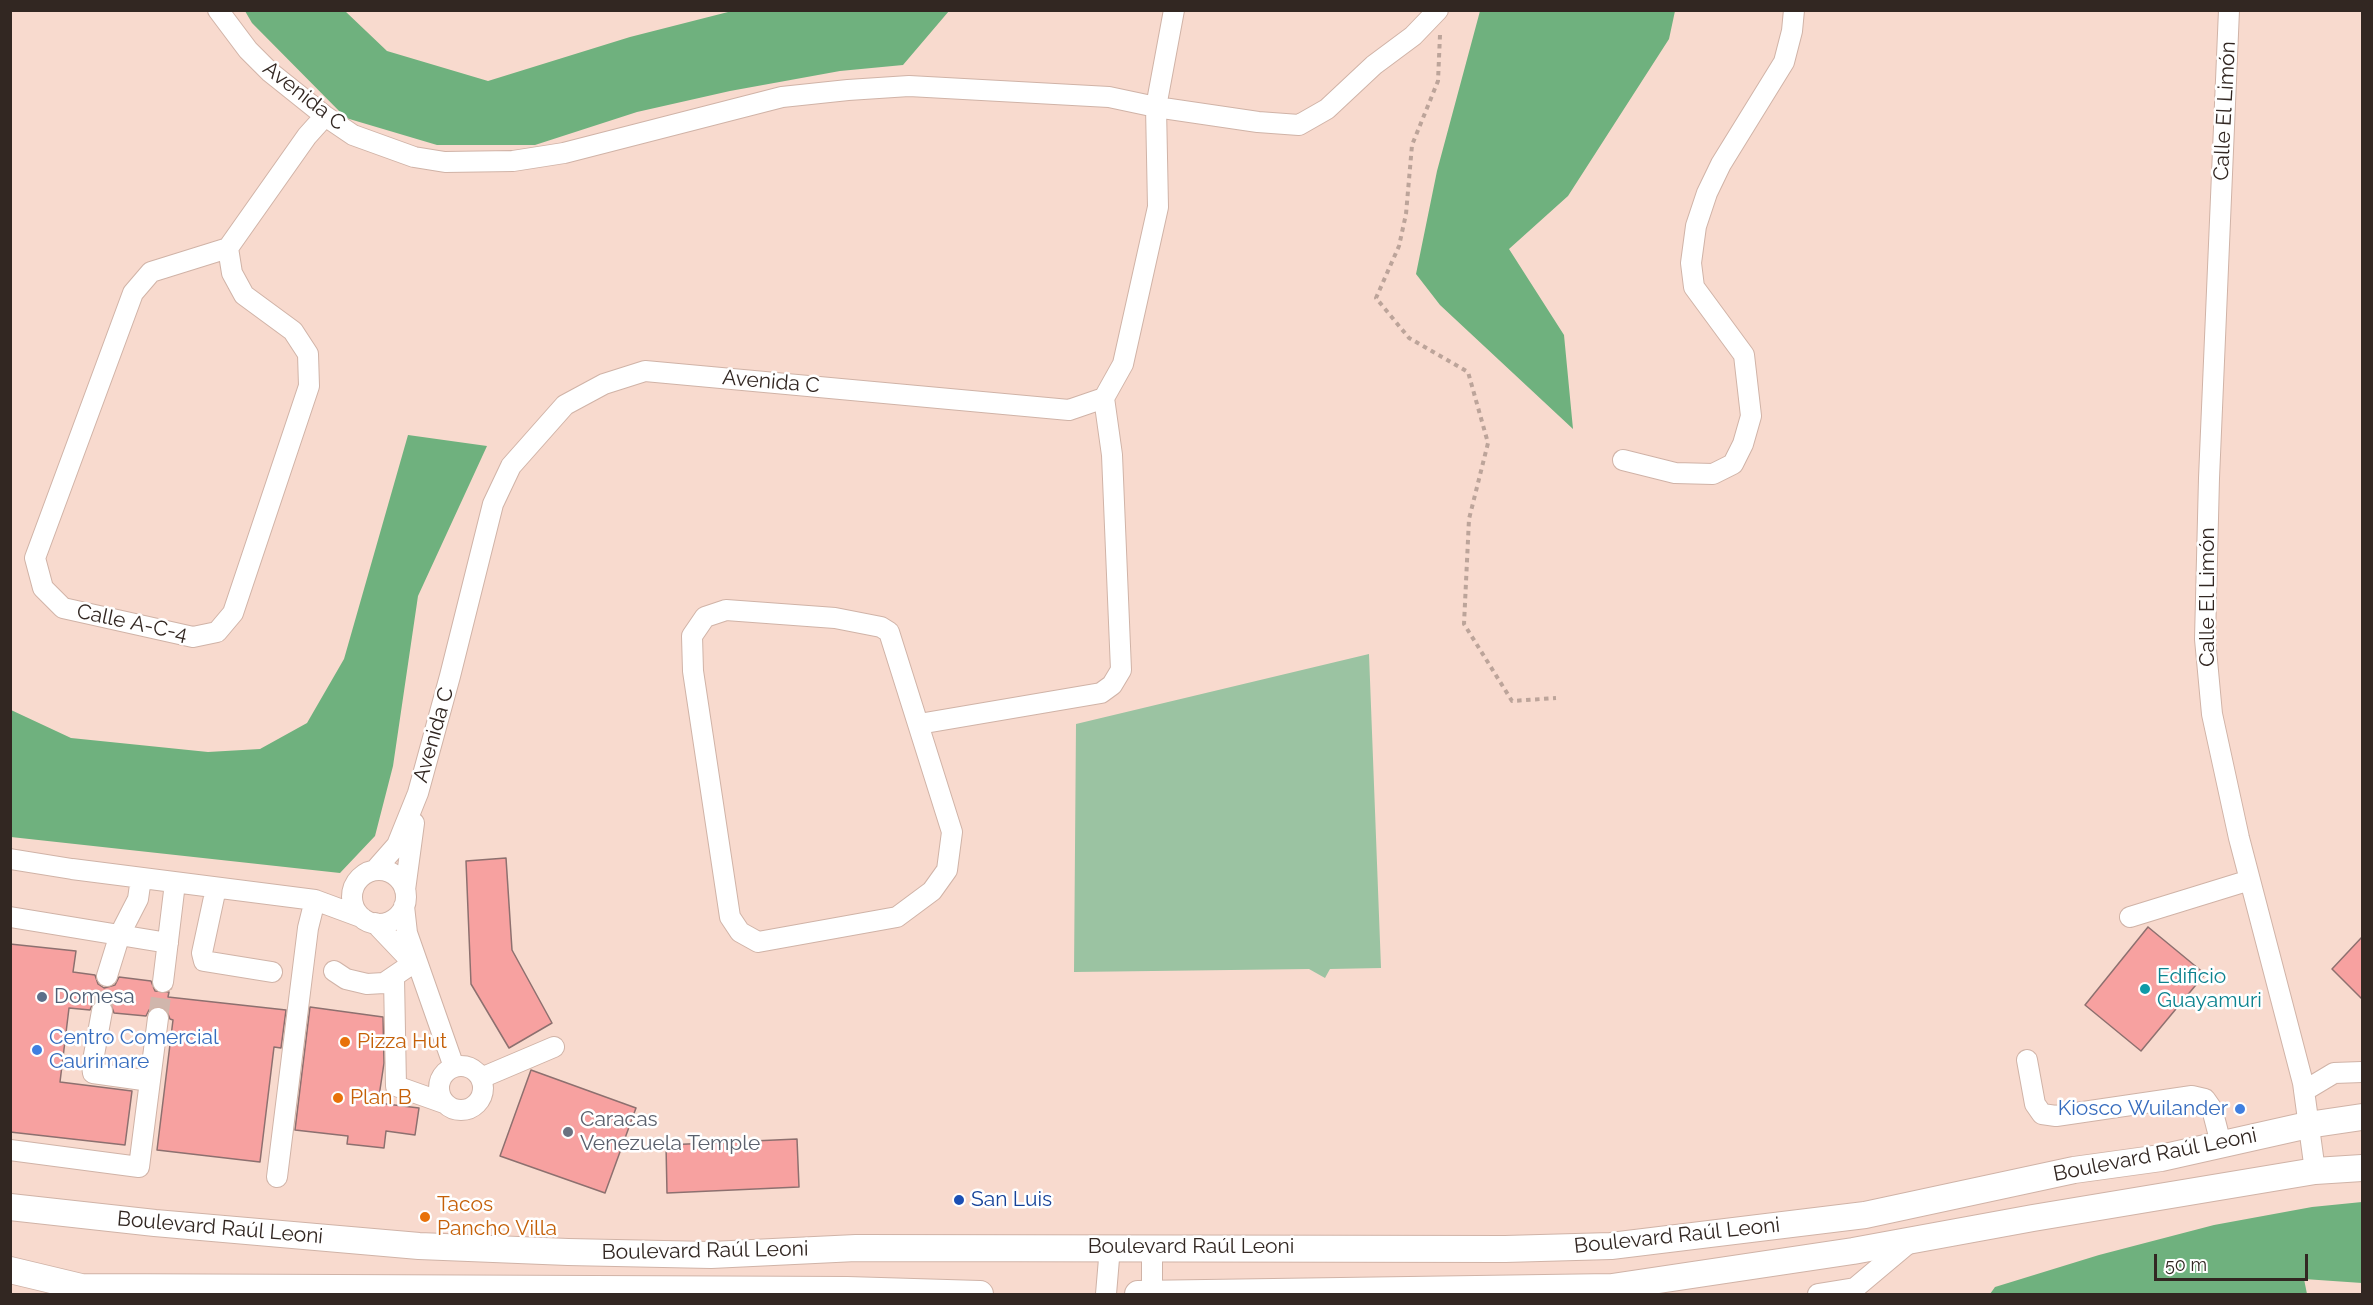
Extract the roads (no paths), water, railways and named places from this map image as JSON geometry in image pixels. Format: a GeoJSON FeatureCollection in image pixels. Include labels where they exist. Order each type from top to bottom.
{"type":"FeatureCollection","features":[{"type":"Feature","properties":{"kind":"main road","name":"Boulevard Raúl Leoni"},"geometry":{"type":"LineString","coordinates":[[10,1207],[132,1221],[419,1246],[568,1252],[711,1255],[856,1248],[1505,1249],[1611,1246],[1865,1215],[2074,1170],[2161,1158],[2308,1125],[2362,1117]]}},
{"type":"Feature","properties":{"kind":"main road","name":"Boulevard Raúl Leoni"},"geometry":{"type":"LineString","coordinates":[[1147,1294],[1612,1287],[1912,1240],[2314,1171],[2362,1168]]}},
{"type":"Feature","properties":{"kind":"main road","name":"Boulevard Raúl Leoni"},"geometry":{"type":"LineString","coordinates":[[10,1270],[76,1291],[847,1290],[980,1294]]}},
{"type":"Feature","properties":{"kind":"street","name":"Avenida C"},"geometry":{"type":"LineString","coordinates":[[218,10],[248,50],[270,72],[353,135],[414,157],[470,162],[513,161],[564,153],[782,97],[848,90],[921,87],[1109,97],[1156,107],[1258,122],[1299,124],[1327,110],[1374,65],[1413,36],[1438,10]]}},
{"type":"Feature","properties":{"kind":"street"},"geometry":{"type":"LineString","coordinates":[[919,724],[1101,693],[1112,685],[1121,670],[1112,455],[1104,398],[1123,364],[1158,207],[1156,107],[1174,10]]}},
{"type":"Feature","properties":{"kind":"street"},"geometry":{"type":"LineString","coordinates":[[1623,460],[1675,473],[1713,474],[1733,464],[1743,444],[1751,416],[1744,355],[1694,287],[1691,263],[1696,226],[1707,193],[1721,164],[1784,62],[1792,31],[1794,10]]}},
{"type":"Feature","properties":{"kind":"street","name":"Calle El Limón"},"geometry":{"type":"LineString","coordinates":[[2229,10],[2210,455],[2205,639],[2211,714],[2250,880],[2304,1090],[2314,1171]]}},
{"type":"Feature","properties":{"kind":"street"},"geometry":{"type":"LineString","coordinates":[[228,248],[308,136],[325,116]]}},
{"type":"Feature","properties":{"kind":"street","name":"Calle A-C-4"},"geometry":{"type":"LineString","coordinates":[[228,248],[232,273],[244,295],[293,331],[308,354],[309,386],[233,613],[217,633],[194,637],[63,608],[43,588],[35,558],[133,292],[151,272],[228,248]]}},
{"type":"Feature","properties":{"kind":"street","name":"Avenida C"},"geometry":{"type":"LineString","coordinates":[[315,900],[339,895],[354,886],[362,875],[375,870],[397,845],[417,793],[450,676],[493,504],[511,466],[565,405],[604,384],[645,371],[1069,410],[1104,398]]}},
{"type":"Feature","properties":{"kind":"street"},"geometry":{"type":"LineString","coordinates":[[726,610],[835,618],[881,627],[889,632],[894,642],[919,724],[952,832],[947,870],[932,891],[897,917],[758,942],[740,932],[730,917],[693,671],[692,636],[705,617],[726,610]]}},
{"type":"Feature","properties":{"kind":"street","name":"Avenida C"},"geometry":{"type":"LineString","coordinates":[[417,793],[404,898],[407,933],[415,965],[454,1067]]}},
{"type":"Feature","properties":{"kind":"street","name":"Avenida C"},"geometry":{"type":"LineString","coordinates":[[10,858],[175,883],[315,900],[368,920]]}},
{"type":"Feature","properties":{"kind":"street"},"geometry":{"type":"LineString","coordinates":[[368,920],[392,920],[404,898],[393,874],[375,870]]}},
{"type":"Feature","properties":{"kind":"street"},"geometry":{"type":"LineString","coordinates":[[107,976],[120,934],[138,900],[141,878]]}},
{"type":"Feature","properties":{"kind":"street"},"geometry":{"type":"LineString","coordinates":[[2130,917],[2250,880]]}},
{"type":"Feature","properties":{"kind":"street"},"geometry":{"type":"LineString","coordinates":[[163,982],[175,883]]}},
{"type":"Feature","properties":{"kind":"street","name":"Avenida C"},"geometry":{"type":"LineString","coordinates":[[354,886],[353,906],[415,965]]}},
{"type":"Feature","properties":{"kind":"street"},"geometry":{"type":"LineString","coordinates":[[216,888],[202,953],[204,962],[272,972]]}},
{"type":"Feature","properties":{"kind":"street"},"geometry":{"type":"LineString","coordinates":[[277,1177],[308,928],[315,900]]}},
{"type":"Feature","properties":{"kind":"street"},"geometry":{"type":"LineString","coordinates":[[10,917],[168,943]]}},
{"type":"Feature","properties":{"kind":"street"},"geometry":{"type":"LineString","coordinates":[[334,970],[346,979],[367,984],[384,983],[406,968],[415,965]]}},
{"type":"Feature","properties":{"kind":"street"},"geometry":{"type":"LineString","coordinates":[[394,978],[396,1086],[444,1103],[456,1110],[470,1109],[481,1099],[483,1092],[481,1078],[469,1068],[454,1067],[441,1079],[439,1088],[444,1103]]}},
{"type":"Feature","properties":{"kind":"street"},"geometry":{"type":"LineString","coordinates":[[102,1011],[92,1066],[93,1073],[150,1081]]}},
{"type":"Feature","properties":{"kind":"street"},"geometry":{"type":"LineString","coordinates":[[10,1150],[139,1167],[158,1018]]}},
{"type":"Feature","properties":{"kind":"street"},"geometry":{"type":"LineString","coordinates":[[481,1078],[554,1047]]}},
{"type":"Feature","properties":{"kind":"street"},"geometry":{"type":"LineString","coordinates":[[2027,1060],[2035,1104],[2042,1113],[2056,1116],[2192,1096],[2205,1099],[2211,1108],[2221,1144]]}},
{"type":"Feature","properties":{"kind":"street"},"geometry":{"type":"LineString","coordinates":[[2304,1090],[2334,1072],[2362,1072]]}},
{"type":"Feature","properties":{"kind":"street"},"geometry":{"type":"LineString","coordinates":[[1818,1294],[1855,1288],[1912,1240]]}},
{"type":"Feature","properties":{"kind":"street"},"geometry":{"type":"LineString","coordinates":[[1106,1294],[1110,1247]]}},
{"type":"Feature","properties":{"kind":"street"},"geometry":{"type":"LineString","coordinates":[[1147,1294],[1152,1247]]}},
{"type":"Feature","properties":{"kind":"tunnel"},"geometry":{"type":"LineString","coordinates":[[102,1011],[107,976]]}},
{"type":"Feature","properties":{"kind":"tunnel"},"geometry":{"type":"LineString","coordinates":[[158,1018],[163,982]]}},
{"type":"Feature","properties":{"kind":"place","name":"Edificio Guayamuri"},"geometry":{"type":"Point","coordinates":[2145,989]}},
{"type":"Feature","properties":{"kind":"place","name":"Domesa"},"geometry":{"type":"Point","coordinates":[42,997]}},
{"type":"Feature","properties":{"kind":"place","name":"Pizza Hut"},"geometry":{"type":"Point","coordinates":[345,1042]}},
{"type":"Feature","properties":{"kind":"place","name":"Centro Comercial Caurimare"},"geometry":{"type":"Point","coordinates":[37,1050]}},
{"type":"Feature","properties":{"kind":"place","name":"Plan B"},"geometry":{"type":"Point","coordinates":[338,1098]}},
{"type":"Feature","properties":{"kind":"place","name":"Kiosco Wuilander"},"geometry":{"type":"Point","coordinates":[2240,1109]}},
{"type":"Feature","properties":{"kind":"place","name":"Caracas Venezuela Temple"},"geometry":{"type":"Point","coordinates":[568,1132]}},
{"type":"Feature","properties":{"kind":"place","name":"San Luis"},"geometry":{"type":"Point","coordinates":[959,1200]}},
{"type":"Feature","properties":{"kind":"place","name":"Tacos Pancho Villa"},"geometry":{"type":"Point","coordinates":[425,1217]}}]}
